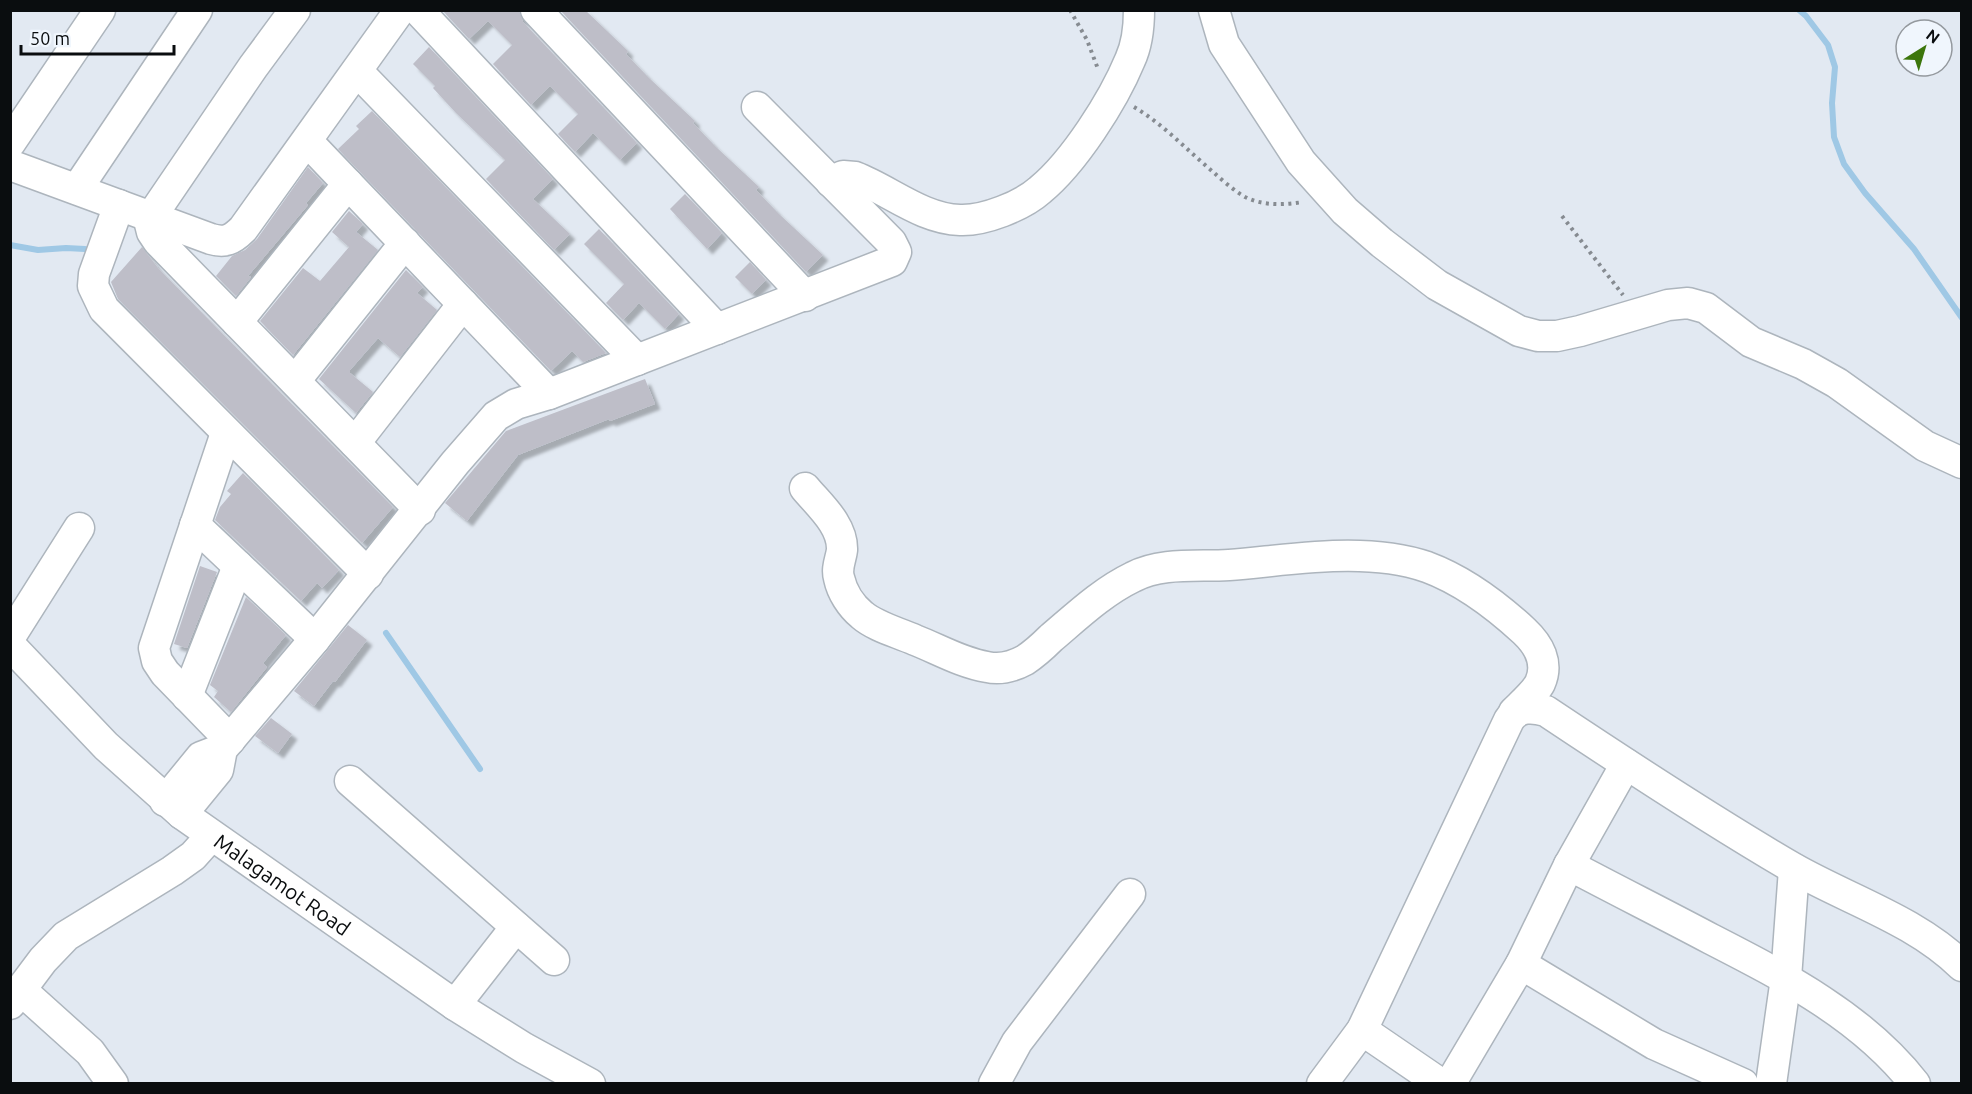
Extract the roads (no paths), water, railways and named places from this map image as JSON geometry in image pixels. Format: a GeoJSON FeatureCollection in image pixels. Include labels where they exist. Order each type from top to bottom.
{"type":"FeatureCollection","features":[{"type":"Feature","properties":{"kind":"street"},"geometry":{"type":"LineString","coordinates":[[10,143],[100,10]]}},
{"type":"Feature","properties":{"kind":"street"},"geometry":{"type":"LineString","coordinates":[[295,10],[253,67],[151,217],[150,224],[158,241],[420,510]]}},
{"type":"Feature","properties":{"kind":"street"},"geometry":{"type":"LineString","coordinates":[[10,165],[211,239],[220,242],[228,241],[243,229],[400,10]]}},
{"type":"Feature","properties":{"kind":"street"},"geometry":{"type":"LineString","coordinates":[[418,10],[717,329]]}},
{"type":"Feature","properties":{"kind":"street"},"geometry":{"type":"LineString","coordinates":[[537,10],[805,296]]}},
{"type":"Feature","properties":{"kind":"street"},"geometry":{"type":"LineString","coordinates":[[831,182],[843,176],[855,177],[936,216],[960,220],[992,215],[1018,204],[1039,191],[1087,138],[1131,59],[1139,26],[1140,10]]}},
{"type":"Feature","properties":{"kind":"street"},"geometry":{"type":"LineString","coordinates":[[1214,10],[1224,44],[1301,162],[1345,211],[1437,285],[1518,331],[1538,336],[1557,336],[1668,305],[1688,303],[1706,308],[1751,342],[1803,364],[1837,383],[1925,446],[1962,463]]}},
{"type":"Feature","properties":{"kind":"street"},"geometry":{"type":"LineString","coordinates":[[77,189],[189,13]]}},
{"type":"Feature","properties":{"kind":"street"},"geometry":{"type":"LineString","coordinates":[[357,71],[637,360]]}},
{"type":"Feature","properties":{"kind":"street"},"geometry":{"type":"LineString","coordinates":[[174,808],[218,770],[226,744],[315,639],[420,510],[455,463],[496,416],[516,404],[549,394],[892,261],[896,252],[891,242],[757,107]]}},
{"type":"Feature","properties":{"kind":"street"},"geometry":{"type":"LineString","coordinates":[[307,141],[549,394]]}},
{"type":"Feature","properties":{"kind":"street"},"geometry":{"type":"LineString","coordinates":[[237,322],[348,184]]}},
{"type":"Feature","properties":{"kind":"street"},"geometry":{"type":"LineString","coordinates":[[119,205],[94,274],[93,286],[104,309],[113,321],[368,574]]}},
{"type":"Feature","properties":{"kind":"street"},"geometry":{"type":"LineString","coordinates":[[295,381],[405,243]]}},
{"type":"Feature","properties":{"kind":"street"},"geometry":{"type":"LineString","coordinates":[[355,443],[464,304]]}},
{"type":"Feature","properties":{"kind":"street"},"geometry":{"type":"LineString","coordinates":[[226,433],[154,648],[157,661],[165,673],[226,744]]}},
{"type":"Feature","properties":{"kind":"street"},"geometry":{"type":"LineString","coordinates":[[805,488],[833,521],[842,549],[838,578],[851,604],[862,615],[878,625],[967,662],[989,668],[1008,667],[1025,660],[1103,595],[1134,576],[1156,568],[1229,565],[1297,557],[1354,556],[1394,559],[1428,568],[1465,586],[1500,609],[1527,634],[1540,649],[1544,664],[1540,684],[1514,712],[1362,1029],[1322,1083]]}},
{"type":"Feature","properties":{"kind":"street"},"geometry":{"type":"LineString","coordinates":[[195,525],[315,639]]}},
{"type":"Feature","properties":{"kind":"street"},"geometry":{"type":"LineString","coordinates":[[10,637],[79,528]]}},
{"type":"Feature","properties":{"kind":"street"},"geometry":{"type":"LineString","coordinates":[[187,696],[238,566]]}},
{"type":"Feature","properties":{"kind":"street","name":"Malagamot Road"},"geometry":{"type":"LineString","coordinates":[[10,645],[106,746],[174,808],[211,836],[455,1005],[524,1048],[590,1083]]}},
{"type":"Feature","properties":{"kind":"street"},"geometry":{"type":"LineString","coordinates":[[1514,712],[1535,708],[1546,711],[1794,869],[1926,938],[1962,966]]}},
{"type":"Feature","properties":{"kind":"street"},"geometry":{"type":"LineString","coordinates":[[1450,1083],[1521,964],[1569,865],[1626,764]]}},
{"type":"Feature","properties":{"kind":"street"},"geometry":{"type":"LineString","coordinates":[[350,781],[554,960]]}},
{"type":"Feature","properties":{"kind":"street"},"geometry":{"type":"LineString","coordinates":[[113,1083],[90,1052],[16,997],[44,960],[66,936],[172,871],[193,856],[211,836]]}},
{"type":"Feature","properties":{"kind":"street"},"geometry":{"type":"LineString","coordinates":[[1569,865],[1786,978],[1857,1025],[1885,1049],[1915,1083]]}},
{"type":"Feature","properties":{"kind":"street"},"geometry":{"type":"LineString","coordinates":[[1771,1083],[1786,978],[1794,869]]}},
{"type":"Feature","properties":{"kind":"street"},"geometry":{"type":"LineString","coordinates":[[994,1083],[1023,1033],[1130,894]]}},
{"type":"Feature","properties":{"kind":"street"},"geometry":{"type":"LineString","coordinates":[[455,1005],[516,927]]}},
{"type":"Feature","properties":{"kind":"street"},"geometry":{"type":"LineString","coordinates":[[1521,964],[1654,1044],[1743,1083]]}},
{"type":"Feature","properties":{"kind":"street"},"geometry":{"type":"LineString","coordinates":[[1362,1029],[1441,1083]]}},
{"type":"Feature","properties":{"kind":"waterway"},"geometry":{"type":"LineString","coordinates":[[1799,10],[1828,45],[1835,67],[1832,103],[1834,137],[1844,164],[1865,193],[1914,249],[1962,318]]}},
{"type":"Feature","properties":{"kind":"waterway"},"geometry":{"type":"LineString","coordinates":[[10,245],[38,250],[85,249]]}},
{"type":"Feature","properties":{"kind":"waterway"},"geometry":{"type":"LineString","coordinates":[[386,633],[480,769]]}}]}
